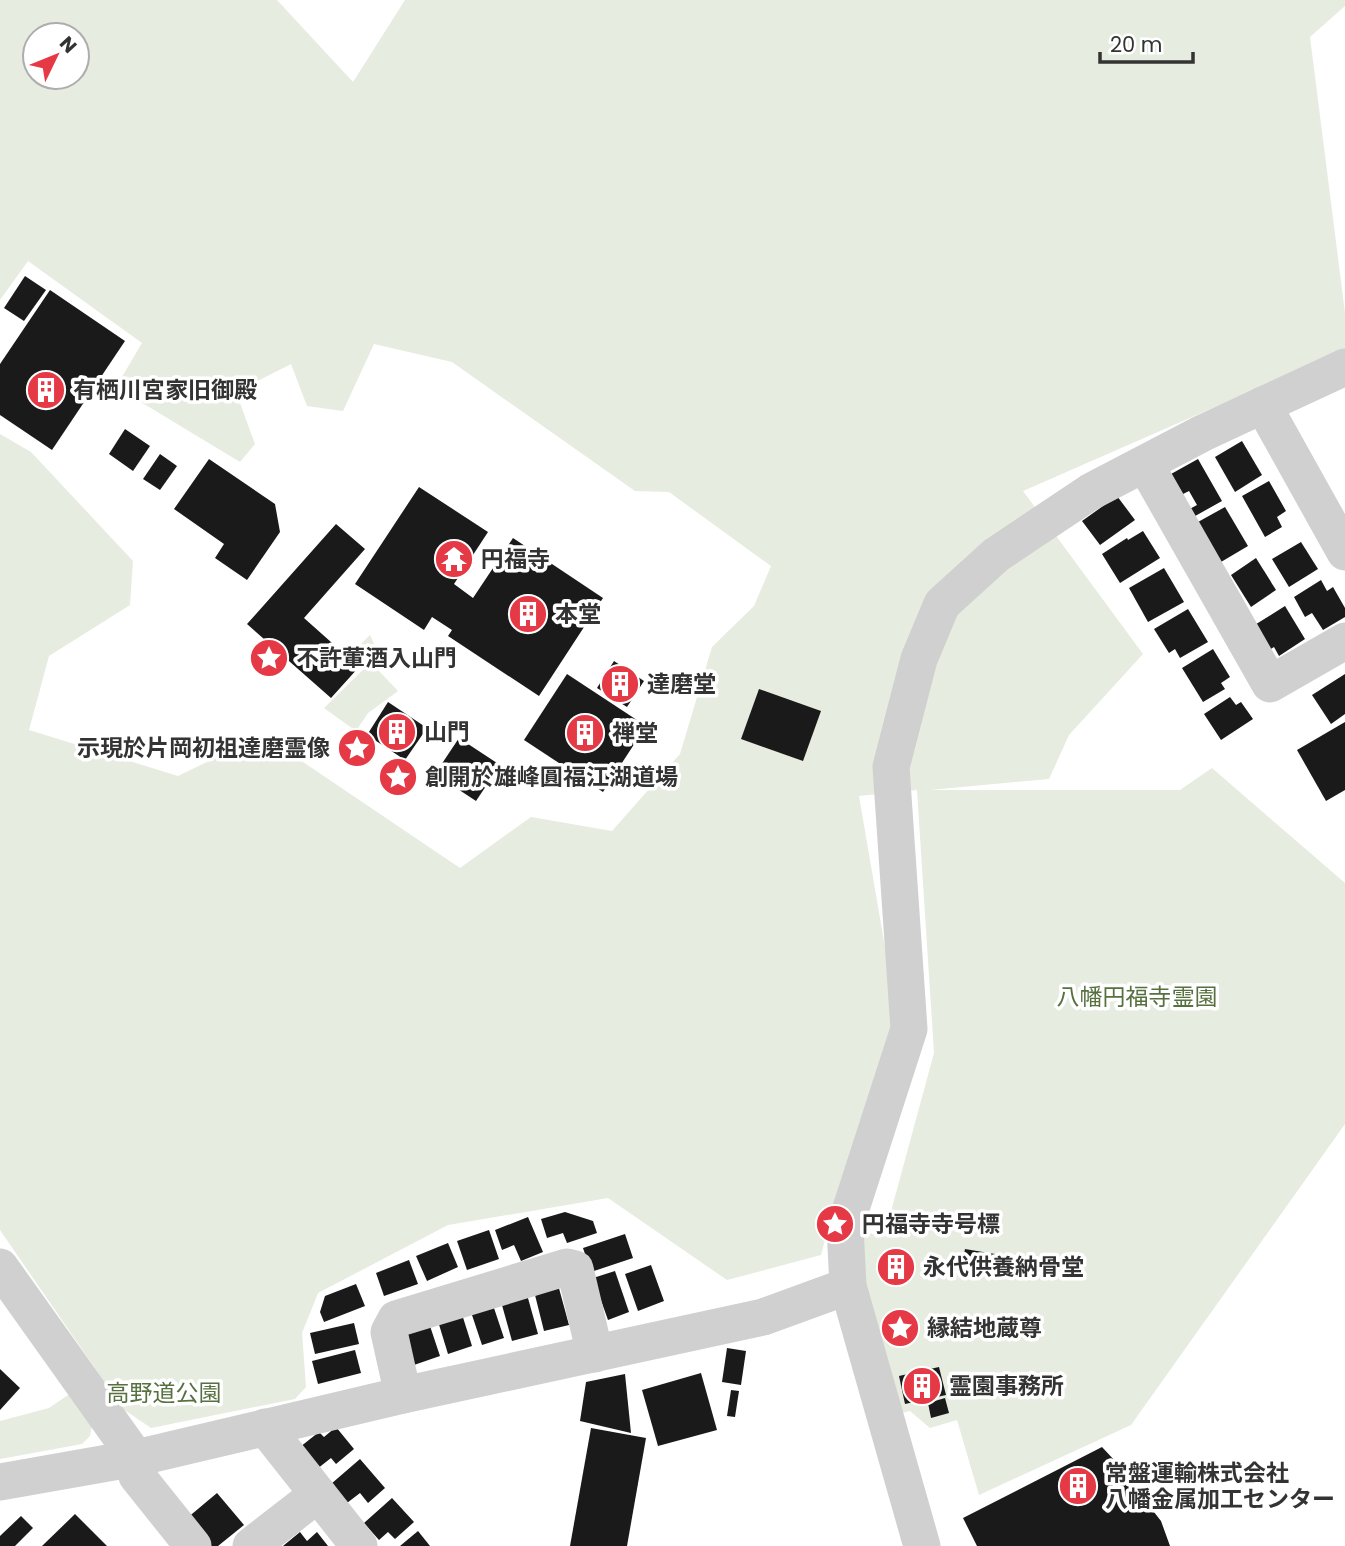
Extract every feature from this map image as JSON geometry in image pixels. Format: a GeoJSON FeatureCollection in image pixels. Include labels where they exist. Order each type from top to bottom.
{"type":"FeatureCollection","features":[{"type":"Feature","properties":{"kind":"street"},"geometry":{"type":"LineString","coordinates":[[922,1546],[848,1286],[845,1227],[909,1029],[891,767],[919,659],[942,604],[996,555],[1090,492],[1203,433],[1345,367]]}},
{"type":"Feature","properties":{"kind":"street"},"geometry":{"type":"LineString","coordinates":[[1263,405],[1345,552]]}},
{"type":"Feature","properties":{"kind":"street"},"geometry":{"type":"LineString","coordinates":[[1145,464],[1270,684],[1345,641]]}},
{"type":"Feature","properties":{"kind":"street"},"geometry":{"type":"LineString","coordinates":[[0,1267],[136,1458],[137,1476],[193,1546]]}},
{"type":"Feature","properties":{"kind":"street"},"geometry":{"type":"LineString","coordinates":[[403,1395],[389,1332],[396,1319],[567,1267],[575,1269],[595,1354]]}},
{"type":"Feature","properties":{"kind":"street"},"geometry":{"type":"LineString","coordinates":[[0,1482],[136,1458],[403,1395],[763,1317],[848,1286]]}},
{"type":"Feature","properties":{"kind":"street"},"geometry":{"type":"LineString","coordinates":[[265,1427],[359,1546]]}},
{"type":"Feature","properties":{"kind":"street"},"geometry":{"type":"LineString","coordinates":[[251,1546],[318,1494]]}},
{"type":"Feature","properties":{"kind":"green space"},"geometry":{"type":"Polygon","coordinates":[[[0,0],[277,0],[353,82],[405,0],[1345,0],[1345,6],[1310,37],[1345,313],[1345,350],[1023,491],[1143,654],[1069,735],[1049,779],[930,790],[1180,790],[1212,768],[1345,883],[1345,1124],[1131,1425],[979,1495],[957,1420],[930,1428],[910,1411],[901,1413],[860,1265],[865,1232],[884,1237],[934,1053],[917,790],[859,796],[900,1035],[840,1183],[821,1255],[727,1280],[608,1198],[448,1225],[318,1293],[302,1333],[306,1387],[295,1399],[151,1428],[123,1409],[0,1230],[0,434],[31,452],[133,561],[130,605],[49,656],[29,730],[178,776],[263,735],[460,868],[531,817],[612,831],[680,754],[712,647],[754,606],[771,566],[669,492],[635,491],[452,362],[374,344],[343,411],[307,406],[291,364],[236,392],[255,444],[240,462],[116,387],[142,343],[28,261],[0,300],[0,0]]]}},
{"type":"Feature","properties":{"kind":"green space"},"geometry":{"type":"Polygon","coordinates":[[[370,635],[378,653],[378,670],[398,691],[368,713],[356,731],[324,708],[365,668],[352,653],[370,635]]]}},
{"type":"Feature","properties":{"kind":"green space"},"geometry":{"type":"Polygon","coordinates":[[[71,1393],[92,1425],[90,1436],[82,1444],[0,1459],[0,1421],[49,1408],[71,1393]]]}},
{"type":"Feature","properties":{"kind":"building"},"geometry":{"type":"Polygon","coordinates":[[[25,276],[46,290],[24,321],[4,308],[25,276]]]}},
{"type":"Feature","properties":{"kind":"building","name":"有栖川宮家旧御殿"},"geometry":{"type":"Polygon","coordinates":[[[50,290],[125,341],[52,450],[0,415],[0,364],[50,290]]]}},
{"type":"Feature","properties":{"kind":"building"},"geometry":{"type":"Polygon","coordinates":[[[125,429],[150,446],[133,471],[109,454],[125,429]]]}},
{"type":"Feature","properties":{"kind":"building"},"geometry":{"type":"Polygon","coordinates":[[[1242,441],[1262,475],[1235,492],[1215,457],[1242,441]]]}},
{"type":"Feature","properties":{"kind":"building"},"geometry":{"type":"Polygon","coordinates":[[[160,454],[177,466],[160,490],[143,479],[160,454]]]}},
{"type":"Feature","properties":{"kind":"building"},"geometry":{"type":"Polygon","coordinates":[[[209,459],[275,504],[280,532],[247,580],[215,558],[224,544],[174,509],[209,459]]]}},
{"type":"Feature","properties":{"kind":"building"},"geometry":{"type":"Polygon","coordinates":[[[1198,459],[1222,501],[1188,520],[1184,512],[1197,505],[1189,491],[1183,494],[1171,474],[1198,459]]]}},
{"type":"Feature","properties":{"kind":"building"},"geometry":{"type":"Polygon","coordinates":[[[1269,481],[1286,511],[1277,517],[1282,527],[1265,537],[1242,496],[1269,481]]]}},
{"type":"Feature","properties":{"kind":"building"},"geometry":{"type":"Polygon","coordinates":[[[419,487],[488,532],[454,584],[473,598],[513,538],[603,598],[539,696],[448,636],[452,630],[432,617],[424,630],[355,584],[419,487]]]}},
{"type":"Feature","properties":{"kind":"building"},"geometry":{"type":"Polygon","coordinates":[[[1117,496],[1135,520],[1100,545],[1082,521],[1117,496]]]}},
{"type":"Feature","properties":{"kind":"building"},"geometry":{"type":"Polygon","coordinates":[[[1225,507],[1248,546],[1221,562],[1198,522],[1225,507]]]}},
{"type":"Feature","properties":{"kind":"building"},"geometry":{"type":"Polygon","coordinates":[[[336,524],[365,549],[304,618],[359,667],[331,698],[247,624],[336,524]]]}},
{"type":"Feature","properties":{"kind":"building"},"geometry":{"type":"Polygon","coordinates":[[[1143,531],[1160,558],[1120,583],[1102,554],[1143,531]]]}},
{"type":"Feature","properties":{"kind":"building"},"geometry":{"type":"Polygon","coordinates":[[[1301,542],[1318,569],[1289,587],[1272,559],[1301,542]]]}},
{"type":"Feature","properties":{"kind":"building"},"geometry":{"type":"Polygon","coordinates":[[[1256,558],[1276,590],[1251,607],[1231,575],[1256,558]]]}},
{"type":"Feature","properties":{"kind":"building"},"geometry":{"type":"Polygon","coordinates":[[[1164,568],[1184,602],[1148,622],[1129,588],[1164,568]]]}},
{"type":"Feature","properties":{"kind":"building"},"geometry":{"type":"Polygon","coordinates":[[[1321,580],[1327,591],[1333,587],[1345,608],[1345,617],[1323,630],[1312,613],[1305,617],[1294,597],[1321,580]]]}},
{"type":"Feature","properties":{"kind":"building"},"geometry":{"type":"Polygon","coordinates":[[[1285,606],[1305,639],[1279,656],[1274,647],[1269,650],[1253,626],[1285,606]]]}},
{"type":"Feature","properties":{"kind":"building"},"geometry":{"type":"Polygon","coordinates":[[[1188,609],[1208,642],[1180,658],[1175,649],[1169,653],[1154,629],[1188,609]]]}},
{"type":"Feature","properties":{"kind":"building"},"geometry":{"type":"Polygon","coordinates":[[[1213,649],[1230,677],[1221,683],[1225,689],[1203,702],[1182,668],[1213,649]]]}},
{"type":"Feature","properties":{"kind":"building","name":"達磨堂"},"geometry":{"type":"Polygon","coordinates":[[[614,661],[644,681],[627,707],[597,688],[614,661]]]}},
{"type":"Feature","properties":{"kind":"building","name":"禅堂"},"geometry":{"type":"Polygon","coordinates":[[[567,674],[646,726],[603,792],[524,740],[567,674]]]}},
{"type":"Feature","properties":{"kind":"building"},"geometry":{"type":"Polygon","coordinates":[[[1345,674],[1345,714],[1331,724],[1312,695],[1345,674]]]}},
{"type":"Feature","properties":{"kind":"building"},"geometry":{"type":"Polygon","coordinates":[[[759,689],[821,711],[803,761],[741,739],[759,689]]]}},
{"type":"Feature","properties":{"kind":"building"},"geometry":{"type":"Polygon","coordinates":[[[1230,697],[1236,705],[1241,702],[1253,719],[1221,740],[1204,714],[1230,697]]]}},
{"type":"Feature","properties":{"kind":"building","name":"山門"},"geometry":{"type":"Polygon","coordinates":[[[388,702],[427,728],[405,760],[367,735],[388,702]]]}},
{"type":"Feature","properties":{"kind":"building"},"geometry":{"type":"Polygon","coordinates":[[[1345,722],[1345,790],[1326,801],[1297,750],[1345,722]]]}},
{"type":"Feature","properties":{"kind":"building"},"geometry":{"type":"Polygon","coordinates":[[[459,738],[500,765],[476,801],[435,774],[459,738]]]}},
{"type":"Feature","properties":{"kind":"building"},"geometry":{"type":"Polygon","coordinates":[[[565,1212],[593,1221],[597,1233],[567,1243],[563,1233],[547,1238],[541,1219],[565,1212]]]}},
{"type":"Feature","properties":{"kind":"building"},"geometry":{"type":"Polygon","coordinates":[[[528,1217],[543,1252],[521,1261],[514,1245],[502,1250],[495,1230],[528,1217]]]}},
{"type":"Feature","properties":{"kind":"building"},"geometry":{"type":"Polygon","coordinates":[[[489,1230],[499,1259],[467,1270],[457,1241],[489,1230]]]}},
{"type":"Feature","properties":{"kind":"building"},"geometry":{"type":"Polygon","coordinates":[[[625,1234],[633,1258],[591,1272],[583,1248],[625,1234]]]}},
{"type":"Feature","properties":{"kind":"building"},"geometry":{"type":"Polygon","coordinates":[[[448,1243],[458,1267],[427,1281],[416,1256],[448,1243]]]}},
{"type":"Feature","properties":{"kind":"building"},"geometry":{"type":"Polygon","coordinates":[[[965,1249],[1001,1255],[960,1275],[965,1249]]]}},
{"type":"Feature","properties":{"kind":"building","name":"永代供養納骨堂"},"geometry":{"type":"Polygon","coordinates":[[[904,1256],[911,1279],[889,1285],[883,1261],[904,1256]]]}},
{"type":"Feature","properties":{"kind":"building"},"geometry":{"type":"Polygon","coordinates":[[[409,1260],[418,1284],[384,1296],[376,1273],[409,1260]]]}},
{"type":"Feature","properties":{"kind":"building"},"geometry":{"type":"Polygon","coordinates":[[[651,1265],[664,1301],[638,1311],[625,1274],[651,1265]]]}},
{"type":"Feature","properties":{"kind":"building"},"geometry":{"type":"Polygon","coordinates":[[[615,1271],[629,1312],[608,1320],[593,1278],[615,1271]]]}},
{"type":"Feature","properties":{"kind":"building"},"geometry":{"type":"Polygon","coordinates":[[[557,1281],[569,1325],[544,1331],[533,1287],[557,1281]]]}},
{"type":"Feature","properties":{"kind":"building"},"geometry":{"type":"Polygon","coordinates":[[[356,1284],[365,1306],[324,1322],[320,1312],[325,1296],[356,1284]]]}},
{"type":"Feature","properties":{"kind":"building"},"geometry":{"type":"Polygon","coordinates":[[[526,1291],[538,1334],[512,1341],[500,1298],[526,1291]]]}},
{"type":"Feature","properties":{"kind":"building"},"geometry":{"type":"Polygon","coordinates":[[[492,1302],[504,1338],[482,1345],[470,1309],[492,1302]]]}},
{"type":"Feature","properties":{"kind":"building"},"geometry":{"type":"Polygon","coordinates":[[[461,1311],[472,1346],[448,1354],[437,1318],[461,1311]]]}},
{"type":"Feature","properties":{"kind":"building"},"geometry":{"type":"Polygon","coordinates":[[[354,1323],[359,1344],[315,1354],[310,1333],[354,1323]]]}},
{"type":"Feature","properties":{"kind":"building"},"geometry":{"type":"Polygon","coordinates":[[[429,1323],[440,1356],[414,1365],[402,1332],[429,1323]]]}},
{"type":"Feature","properties":{"kind":"building"},"geometry":{"type":"Polygon","coordinates":[[[727,1348],[746,1351],[741,1385],[722,1382],[727,1348]]]}},
{"type":"Feature","properties":{"kind":"building"},"geometry":{"type":"Polygon","coordinates":[[[355,1350],[361,1373],[318,1384],[312,1361],[355,1350]]]}},
{"type":"Feature","properties":{"kind":"building","name":"霊園事務所"},"geometry":{"type":"Polygon","coordinates":[[[939,1367],[946,1395],[905,1404],[899,1376],[939,1367]]]}},
{"type":"Feature","properties":{"kind":"building"},"geometry":{"type":"Polygon","coordinates":[[[0,1369],[20,1388],[0,1410],[0,1369]]]}},
{"type":"Feature","properties":{"kind":"building"},"geometry":{"type":"Polygon","coordinates":[[[701,1373],[717,1430],[658,1446],[642,1390],[701,1373]]]}},
{"type":"Feature","properties":{"kind":"building"},"geometry":{"type":"Polygon","coordinates":[[[625,1374],[631,1433],[580,1421],[586,1382],[625,1374]]]}},
{"type":"Feature","properties":{"kind":"building"},"geometry":{"type":"Polygon","coordinates":[[[731,1390],[739,1391],[735,1417],[727,1416],[731,1390]]]}},
{"type":"Feature","properties":{"kind":"building"},"geometry":{"type":"Polygon","coordinates":[[[945,1398],[949,1413],[931,1418],[928,1403],[945,1398]]]}},
{"type":"Feature","properties":{"kind":"building"},"geometry":{"type":"Polygon","coordinates":[[[336,1427],[354,1449],[336,1464],[331,1458],[317,1469],[300,1447],[319,1432],[324,1437],[336,1427]]]}},
{"type":"Feature","properties":{"kind":"building"},"geometry":{"type":"Polygon","coordinates":[[[591,1428],[646,1438],[627,1546],[570,1546],[591,1428]]]}},
{"type":"Feature","properties":{"kind":"building","name":"常盤運輸株式会社 八幡金属加工センター"},"geometry":{"type":"Polygon","coordinates":[[[1102,1447],[1116,1462],[1137,1502],[1143,1498],[1161,1521],[1170,1546],[977,1546],[963,1518],[1102,1447]]]}},
{"type":"Feature","properties":{"kind":"building"},"geometry":{"type":"Polygon","coordinates":[[[360,1459],[385,1488],[368,1503],[360,1493],[347,1503],[331,1484],[360,1459]]]}},
{"type":"Feature","properties":{"kind":"building"},"geometry":{"type":"Polygon","coordinates":[[[217,1493],[244,1525],[218,1546],[208,1546],[186,1519],[217,1493]]]}},
{"type":"Feature","properties":{"kind":"building"},"geometry":{"type":"Polygon","coordinates":[[[392,1498],[414,1522],[395,1539],[388,1532],[379,1540],[364,1523],[392,1498]]]}},
{"type":"Feature","properties":{"kind":"building"},"geometry":{"type":"Polygon","coordinates":[[[75,1514],[107,1546],[42,1546],[75,1514]]]}},
{"type":"Feature","properties":{"kind":"building"},"geometry":{"type":"Polygon","coordinates":[[[21,1516],[33,1528],[15,1546],[0,1546],[0,1536],[21,1516]]]}},
{"type":"Feature","properties":{"kind":"building"},"geometry":{"type":"Polygon","coordinates":[[[418,1531],[430,1546],[400,1546],[418,1531]]]}},
{"type":"Feature","properties":{"kind":"building"},"geometry":{"type":"Polygon","coordinates":[[[300,1532],[307,1541],[317,1532],[328,1546],[283,1546],[300,1532]]]}},
{"type":"Feature","properties":{"kind":"place","name":"有栖川宮家旧御殿"},"geometry":{"type":"Point","coordinates":[46,390]}},
{"type":"Feature","properties":{"kind":"place","name":"円福寺"},"geometry":{"type":"Point","coordinates":[454,559]}},
{"type":"Feature","properties":{"kind":"place","name":"本堂"},"geometry":{"type":"Point","coordinates":[528,614]}},
{"type":"Feature","properties":{"kind":"place","name":"不許葷酒入山門"},"geometry":{"type":"Point","coordinates":[269,658]}},
{"type":"Feature","properties":{"kind":"place","name":"達磨堂"},"geometry":{"type":"Point","coordinates":[620,684]}},
{"type":"Feature","properties":{"kind":"place","name":"山門"},"geometry":{"type":"Point","coordinates":[397,732]}},
{"type":"Feature","properties":{"kind":"place","name":"禅堂"},"geometry":{"type":"Point","coordinates":[585,733]}},
{"type":"Feature","properties":{"kind":"place","name":"示現於片岡初祖達磨霊像"},"geometry":{"type":"Point","coordinates":[357,748]}},
{"type":"Feature","properties":{"kind":"place","name":"創開於雄峰圓福江湖道場"},"geometry":{"type":"Point","coordinates":[398,777]}},
{"type":"Feature","properties":{"kind":"place","name":"円福寺寺号標"},"geometry":{"type":"Point","coordinates":[835,1224]}},
{"type":"Feature","properties":{"kind":"place","name":"永代供養納骨堂"},"geometry":{"type":"Point","coordinates":[896,1267]}},
{"type":"Feature","properties":{"kind":"place","name":"縁結地蔵尊"},"geometry":{"type":"Point","coordinates":[900,1328]}},
{"type":"Feature","properties":{"kind":"place","name":"霊園事務所"},"geometry":{"type":"Point","coordinates":[922,1386]}},
{"type":"Feature","properties":{"kind":"place","name":"常盤運輸株式会社 八幡金属加工センター"},"geometry":{"type":"Point","coordinates":[1078,1486]}},
{"type":"Feature","properties":{"kind":"park label","name":"八幡円福寺霊園"},"geometry":{"type":"Point","coordinates":[1137,997]}},
{"type":"Feature","properties":{"kind":"park label","name":"高野道公園"},"geometry":{"type":"Point","coordinates":[164,1393]}}]}
